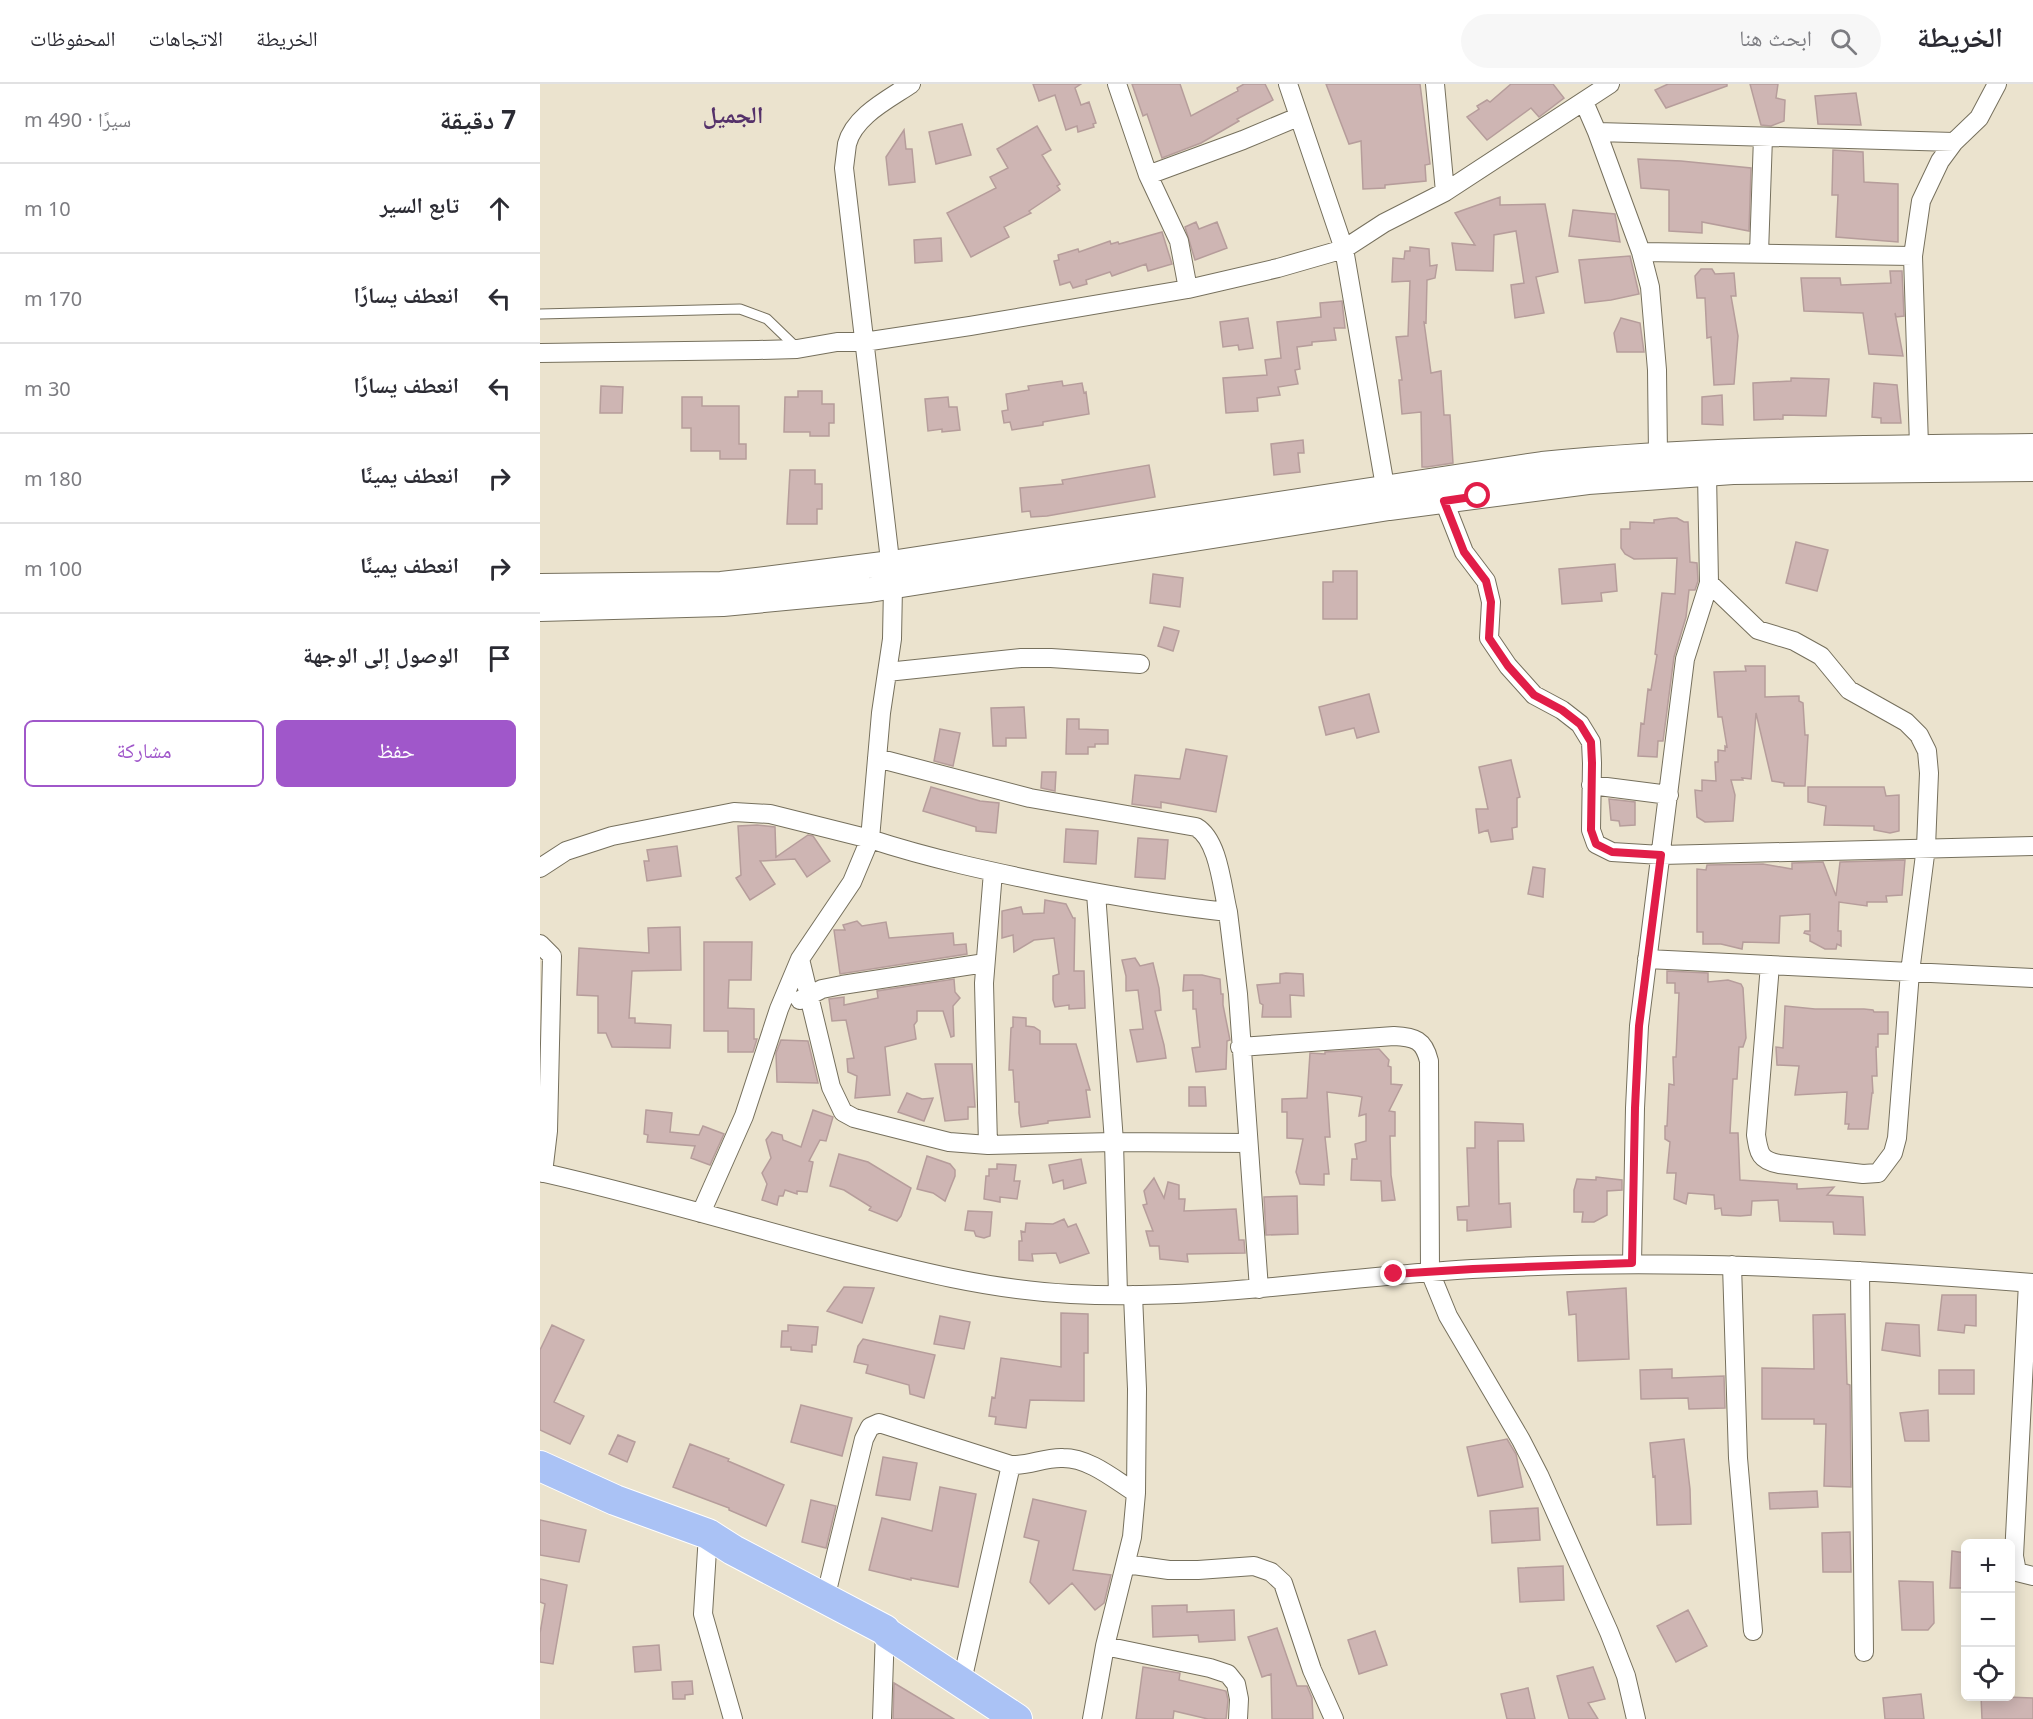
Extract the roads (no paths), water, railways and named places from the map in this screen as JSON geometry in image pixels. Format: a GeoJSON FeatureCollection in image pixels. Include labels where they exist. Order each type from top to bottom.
{"type":"FeatureCollection","features":[{"type":"Feature","properties":{"kind":"main road"},"geometry":{"type":"LineString","coordinates":[[540,1466],[615,1500],[708,1534],[733,1550],[885,1630],[1017,1719]]}},
{"type":"Feature","properties":{"kind":"street"},"geometry":{"type":"LineString","coordinates":[[701,1213],[744,1116],[779,1009],[800,959],[852,882],[870,838],[881,713],[894,618],[892,575],[844,168],[848,142],[857,125],[872,111],[911,84]]}},
{"type":"Feature","properties":{"kind":"street"},"geometry":{"type":"LineString","coordinates":[[1117,84],[1148,175],[1179,241],[1188,289]]}},
{"type":"Feature","properties":{"kind":"street"},"geometry":{"type":"LineString","coordinates":[[1288,84],[1344,249],[1387,498]]}},
{"type":"Feature","properties":{"kind":"street"},"geometry":{"type":"LineString","coordinates":[[1435,84],[1445,192]]}},
{"type":"Feature","properties":{"kind":"street"},"geometry":{"type":"LineString","coordinates":[[540,353],[797,349],[837,342],[864,342],[1188,289],[1278,268],[1344,249],[1384,223],[1445,192],[1610,84]]}},
{"type":"Feature","properties":{"kind":"street"},"geometry":{"type":"LineString","coordinates":[[1919,446],[1913,256],[1920,201],[1940,161],[1954,142],[1979,118],[1997,84]]}},
{"type":"Feature","properties":{"kind":"street"},"geometry":{"type":"LineString","coordinates":[[1584,102],[1641,252],[1650,287],[1657,370],[1658,455]]}},
{"type":"Feature","properties":{"kind":"street"},"geometry":{"type":"LineString","coordinates":[[1148,175],[1298,117]]}},
{"type":"Feature","properties":{"kind":"street"},"geometry":{"type":"LineString","coordinates":[[1597,132],[1954,142]]}},
{"type":"Feature","properties":{"kind":"street"},"geometry":{"type":"LineString","coordinates":[[1758,253],[1763,136]]}},
{"type":"Feature","properties":{"kind":"street"},"geometry":{"type":"LineString","coordinates":[[1641,252],[1913,256]]}},
{"type":"Feature","properties":{"kind":"street"},"geometry":{"type":"LineString","coordinates":[[540,609],[723,604],[892,575],[1387,498],[1542,464],[1658,455],[1919,446],[2033,446]]}},
{"type":"Feature","properties":{"kind":"street"},"geometry":{"type":"LineString","coordinates":[[1387,498],[1444,501],[1588,482],[1707,473],[2033,469]]}},
{"type":"Feature","properties":{"kind":"street"},"geometry":{"type":"LineString","coordinates":[[1632,1263],[1635,1096],[1639,1026],[1685,658],[1708,583],[1707,473]]}},
{"type":"Feature","properties":{"kind":"street"},"geometry":{"type":"LineString","coordinates":[[1444,501],[1464,552],[1486,581],[1491,602],[1489,638],[1508,666],[1534,695],[1562,710],[1580,724],[1591,742],[1591,830],[1596,844],[1612,852],[1661,855],[2033,846]]}},
{"type":"Feature","properties":{"kind":"street"},"geometry":{"type":"LineString","coordinates":[[540,586],[721,584],[892,575]]}},
{"type":"Feature","properties":{"kind":"street"},"geometry":{"type":"LineString","coordinates":[[1708,583],[1758,630],[1794,641],[1821,656],[1849,690],[1906,722],[1918,735],[1927,751],[1929,773],[1926,847],[1910,972],[1897,1138],[1893,1153],[1878,1173],[1863,1174],[1767,1161],[1758,1152],[1756,1135],[1770,965]]}},
{"type":"Feature","properties":{"kind":"street"},"geometry":{"type":"LineString","coordinates":[[887,672],[1021,658],[1140,664]]}},
{"type":"Feature","properties":{"kind":"street"},"geometry":{"type":"LineString","coordinates":[[877,758],[1030,798],[1196,827],[1203,831],[1215,852],[1227,912],[1238,994],[1258,1289]]}},
{"type":"Feature","properties":{"kind":"street"},"geometry":{"type":"LineString","coordinates":[[1592,785],[1669,795]]}},
{"type":"Feature","properties":{"kind":"street"},"geometry":{"type":"LineString","coordinates":[[540,868],[566,851],[612,836],[734,812],[770,814],[870,838],[919,855],[993,872],[1096,893],[1227,912]]}},
{"type":"Feature","properties":{"kind":"street"},"geometry":{"type":"LineString","coordinates":[[988,1145],[984,1027],[985,963],[993,872]]}},
{"type":"Feature","properties":{"kind":"street"},"geometry":{"type":"LineString","coordinates":[[1092,1719],[1105,1646],[1132,1538],[1136,1494],[1137,1389],[1126,1295],[1096,893]]}},
{"type":"Feature","properties":{"kind":"street"},"geometry":{"type":"LineString","coordinates":[[540,944],[552,956],[548,1131],[541,1173],[641,1196],[926,1274],[1002,1287],[1070,1294],[1126,1295],[1258,1289],[1430,1272],[1632,1263],[1860,1271],[2030,1283],[2026,1432],[2014,1565],[2017,1572],[2033,1576]]}},
{"type":"Feature","properties":{"kind":"street"},"geometry":{"type":"LineString","coordinates":[[800,959],[831,1087],[843,1112],[854,1118],[929,1138],[988,1145],[1114,1142],[1247,1143]]}},
{"type":"Feature","properties":{"kind":"street"},"geometry":{"type":"LineString","coordinates":[[1647,959],[2033,978]]}},
{"type":"Feature","properties":{"kind":"street"},"geometry":{"type":"LineString","coordinates":[[779,1009],[822,989],[985,963]]}},
{"type":"Feature","properties":{"kind":"street"},"geometry":{"type":"LineString","coordinates":[[1240,1047],[1394,1036],[1418,1041],[1425,1047],[1429,1061],[1430,1272],[1448,1316],[1539,1475],[1609,1632],[1626,1676],[1636,1719]]}},
{"type":"Feature","properties":{"kind":"street"},"geometry":{"type":"LineString","coordinates":[[1732,1265],[1738,1458],[1753,1631]]}},
{"type":"Feature","properties":{"kind":"street"},"geometry":{"type":"LineString","coordinates":[[1860,1271],[1864,1652]]}},
{"type":"Feature","properties":{"kind":"street"},"geometry":{"type":"LineString","coordinates":[[825,1599],[864,1439],[870,1427],[879,1423],[1011,1465],[1024,1466],[1064,1458],[1077,1460],[1093,1466],[1136,1494]]}},
{"type":"Feature","properties":{"kind":"street"},"geometry":{"type":"LineString","coordinates":[[962,1681],[1011,1465]]}},
{"type":"Feature","properties":{"kind":"street"},"geometry":{"type":"LineString","coordinates":[[708,1534],[703,1614],[733,1719]]}},
{"type":"Feature","properties":{"kind":"street"},"geometry":{"type":"LineString","coordinates":[[1126,1564],[1169,1570],[1254,1566],[1271,1572],[1283,1583],[1312,1670],[1334,1719]]}},
{"type":"Feature","properties":{"kind":"street"},"geometry":{"type":"LineString","coordinates":[[882,1719],[885,1630]]}},
{"type":"Feature","properties":{"kind":"street"},"geometry":{"type":"LineString","coordinates":[[1105,1646],[1210,1668],[1228,1674],[1236,1684],[1239,1699],[1238,1719]]}},
{"type":"Feature","properties":{"kind":"lane"},"geometry":{"type":"LineString","coordinates":[[540,314],[740,309],[767,319],[797,349]]}},
{"type":"Feature","properties":{"kind":"district","name":"الجميل"},"geometry":{"type":"Point","coordinates":[733,115]}}]}
